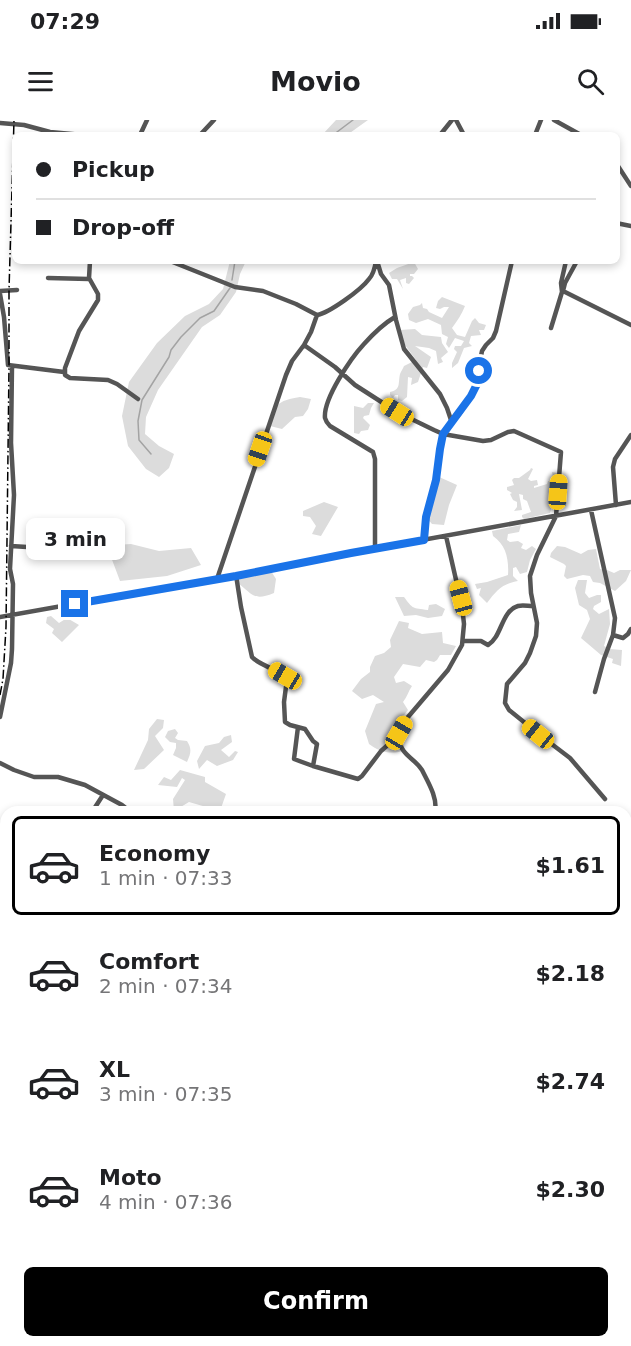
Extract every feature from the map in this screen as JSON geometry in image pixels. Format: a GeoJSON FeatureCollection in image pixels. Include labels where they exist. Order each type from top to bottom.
{"type":"FeatureCollection","features":[{"type":"Feature","properties":{"kind":"street"},"geometry":{"type":"LineString","coordinates":[[204,132],[213,120]]}},
{"type":"Feature","properties":{"kind":"street"},"geometry":{"type":"LineString","coordinates":[[443,132],[454,120]]}},
{"type":"Feature","properties":{"kind":"street"},"geometry":{"type":"LineString","coordinates":[[554,120],[576,132]]}},
{"type":"Feature","properties":{"kind":"street"},"geometry":{"type":"LineString","coordinates":[[0,123],[24,125],[52,132]]}},
{"type":"Feature","properties":{"kind":"street"},"geometry":{"type":"LineString","coordinates":[[620,169],[631,186]]}},
{"type":"Feature","properties":{"kind":"street"},"geometry":{"type":"LineString","coordinates":[[64,372],[79,331],[98,300],[98,294],[88,275],[90,264]]}},
{"type":"Feature","properties":{"kind":"street"},"geometry":{"type":"LineString","coordinates":[[178,264],[235,287],[263,291],[317,315],[341,303],[369,279],[375,264]]}},
{"type":"Feature","properties":{"kind":"street"},"geometry":{"type":"LineString","coordinates":[[377,264],[389,285],[404,349],[440,394],[452,423]]}},
{"type":"Feature","properties":{"kind":"street"},"geometry":{"type":"LineString","coordinates":[[424,540],[426,517],[436,480],[443,434],[460,413],[477,384],[482,351],[493,339],[496,331],[511,264]]}},
{"type":"Feature","properties":{"kind":"street"},"geometry":{"type":"LineString","coordinates":[[551,328],[562,292],[561,283],[565,264]]}},
{"type":"Feature","properties":{"kind":"street"},"geometry":{"type":"LineString","coordinates":[[575,264],[563,291],[631,325]]}},
{"type":"Feature","properties":{"kind":"street"},"geometry":{"type":"LineString","coordinates":[[48,278],[89,279]]}},
{"type":"Feature","properties":{"kind":"street"},"geometry":{"type":"LineString","coordinates":[[0,717],[11,663],[13,584],[10,569],[14,501],[10,365],[0,293],[17,290]]}},
{"type":"Feature","properties":{"kind":"street"},"geometry":{"type":"LineString","coordinates":[[217,579],[286,375],[311,332],[317,315]]}},
{"type":"Feature","properties":{"kind":"street"},"geometry":{"type":"LineString","coordinates":[[375,549],[375,459],[373,452],[330,426],[325,417],[331,394],[342,374],[362,346],[395,316]]}},
{"type":"Feature","properties":{"kind":"street"},"geometry":{"type":"LineString","coordinates":[[304,345],[335,367],[355,385],[397,412],[443,434],[483,441],[514,431],[561,452],[556,516],[532,567],[530,584],[537,623],[535,642],[525,663],[507,684],[505,704],[509,710],[570,758],[605,799]]}},
{"type":"Feature","properties":{"kind":"street"},"geometry":{"type":"LineString","coordinates":[[2,363],[64,372]]}},
{"type":"Feature","properties":{"kind":"street"},"geometry":{"type":"LineString","coordinates":[[64,372],[70,378],[113,382],[138,399]]}},
{"type":"Feature","properties":{"kind":"street"},"geometry":{"type":"LineString","coordinates":[[616,505],[613,467],[615,459],[631,435]]}},
{"type":"Feature","properties":{"kind":"street"},"geometry":{"type":"LineString","coordinates":[[0,617],[236,576],[631,502]]}},
{"type":"Feature","properties":{"kind":"street"},"geometry":{"type":"LineString","coordinates":[[591,510],[615,618],[613,635],[595,692]]}},
{"type":"Feature","properties":{"kind":"street"},"geometry":{"type":"LineString","coordinates":[[297,727],[294,759],[358,779],[363,777],[381,751],[398,736],[408,717],[452,664],[463,641],[461,598],[446,536]]}},
{"type":"Feature","properties":{"kind":"street"},"geometry":{"type":"LineString","coordinates":[[11,546],[46,552],[66,550],[92,552]]}},
{"type":"Feature","properties":{"kind":"street"},"geometry":{"type":"LineString","coordinates":[[236,576],[250,653],[255,661],[287,679],[284,721],[305,729],[313,741],[318,744],[313,766]]}},
{"type":"Feature","properties":{"kind":"street"},"geometry":{"type":"LineString","coordinates":[[463,641],[481,641],[488,645],[494,641],[511,610],[519,606],[533,606]]}},
{"type":"Feature","properties":{"kind":"street"},"geometry":{"type":"LineString","coordinates":[[613,635],[623,638],[631,629]]}},
{"type":"Feature","properties":{"kind":"street"},"geometry":{"type":"LineString","coordinates":[[398,736],[403,752],[422,770],[436,806]]}},
{"type":"Feature","properties":{"kind":"street"},"geometry":{"type":"LineString","coordinates":[[0,763],[34,777],[58,777],[85,784],[123,806]]}},
{"type":"Feature","properties":{"kind":"street"},"geometry":{"type":"LineString","coordinates":[[96,806],[103,795]]}},
{"type":"Feature","properties":{"kind":"shaded area"},"geometry":{"type":"Polygon","coordinates":[[[336,120],[368,120],[351,132],[325,132],[336,120]]]}},
{"type":"Feature","properties":{"kind":"shaded area"},"geometry":{"type":"Polygon","coordinates":[[[229,264],[245,264],[236,292],[220,315],[202,327],[158,390],[146,417],[145,434],[159,446],[174,454],[169,468],[159,477],[146,469],[128,446],[122,416],[129,382],[157,343],[185,316],[209,304],[223,289],[229,264]]]}},
{"type":"Feature","properties":{"kind":"shaded area"},"geometry":{"type":"Polygon","coordinates":[[[415,264],[418,269],[414,274],[410,274],[414,278],[409,284],[406,283],[406,278],[400,280],[403,289],[397,279],[392,279],[389,273],[397,268],[415,264]]]}},
{"type":"Feature","properties":{"kind":"shaded area"},"geometry":{"type":"Polygon","coordinates":[[[442,297],[465,306],[452,328],[457,335],[465,337],[475,318],[479,323],[486,325],[484,330],[479,330],[481,335],[471,336],[469,343],[472,346],[464,348],[458,363],[452,368],[457,352],[454,349],[455,346],[461,346],[464,341],[455,338],[449,348],[446,344],[448,337],[442,334],[441,325],[428,319],[416,323],[409,320],[408,314],[413,307],[422,303],[423,308],[442,318],[449,307],[436,308],[442,297]]]}},
{"type":"Feature","properties":{"kind":"shaded area"},"geometry":{"type":"Polygon","coordinates":[[[415,329],[422,335],[441,337],[448,352],[441,358],[443,362],[438,364],[436,351],[415,346],[431,357],[427,368],[423,367],[418,382],[411,385],[412,378],[408,377],[407,397],[402,401],[398,400],[398,395],[393,398],[390,392],[397,388],[404,366],[416,360],[402,341],[400,330],[415,329]]]}},
{"type":"Feature","properties":{"kind":"shaded area"},"geometry":{"type":"Polygon","coordinates":[[[300,397],[311,399],[303,416],[295,417],[282,429],[270,426],[278,405],[286,400],[300,397]]]}},
{"type":"Feature","properties":{"kind":"shaded area"},"geometry":{"type":"Polygon","coordinates":[[[368,403],[374,403],[369,415],[363,418],[370,425],[368,430],[361,431],[359,434],[354,433],[354,406],[363,408],[368,403]]]}},
{"type":"Feature","properties":{"kind":"shaded area"},"geometry":{"type":"Polygon","coordinates":[[[531,468],[533,469],[528,479],[537,480],[538,485],[534,488],[547,484],[553,478],[552,472],[557,473],[555,497],[550,513],[524,519],[522,515],[531,512],[527,501],[523,499],[523,495],[519,494],[522,510],[514,511],[517,502],[513,500],[510,494],[512,493],[507,490],[507,487],[514,485],[512,480],[514,478],[519,478],[531,468]]]}},
{"type":"Feature","properties":{"kind":"shaded area"},"geometry":{"type":"Polygon","coordinates":[[[437,476],[457,485],[444,525],[432,524],[424,513],[437,476]]]}},
{"type":"Feature","properties":{"kind":"shaded area"},"geometry":{"type":"Polygon","coordinates":[[[324,502],[338,507],[321,536],[312,534],[316,526],[310,517],[303,516],[303,511],[324,502]]]}},
{"type":"Feature","properties":{"kind":"shaded area"},"geometry":{"type":"Polygon","coordinates":[[[521,525],[519,532],[508,534],[507,540],[518,541],[523,544],[521,548],[526,550],[532,546],[536,549],[527,572],[520,574],[516,567],[513,568],[513,576],[518,581],[500,588],[487,603],[479,595],[481,588],[477,589],[475,584],[508,575],[506,553],[493,536],[492,531],[521,525]]]}},
{"type":"Feature","properties":{"kind":"shaded area"},"geometry":{"type":"Polygon","coordinates":[[[131,544],[159,551],[191,548],[201,565],[167,576],[120,581],[111,557],[115,545],[131,544]]]}},
{"type":"Feature","properties":{"kind":"shaded area"},"geometry":{"type":"Polygon","coordinates":[[[557,546],[581,554],[596,549],[600,569],[614,573],[620,570],[631,570],[626,581],[615,591],[593,582],[590,576],[583,575],[567,579],[564,576],[566,566],[550,557],[557,546]]]}},
{"type":"Feature","properties":{"kind":"shaded area"},"geometry":{"type":"Polygon","coordinates":[[[259,568],[271,571],[276,579],[274,593],[258,597],[238,583],[240,574],[259,568]]]}},
{"type":"Feature","properties":{"kind":"shaded area"},"geometry":{"type":"Polygon","coordinates":[[[578,580],[587,580],[585,593],[589,598],[601,595],[601,602],[593,609],[599,614],[609,609],[610,624],[604,646],[622,650],[621,666],[612,663],[613,659],[601,655],[581,638],[590,619],[587,610],[579,605],[575,588],[578,580]]]}},
{"type":"Feature","properties":{"kind":"shaded area"},"geometry":{"type":"Polygon","coordinates":[[[395,597],[404,597],[411,606],[416,608],[428,610],[429,605],[436,604],[445,609],[442,616],[428,618],[416,615],[404,616],[395,597]]]}},
{"type":"Feature","properties":{"kind":"shaded area"},"geometry":{"type":"Polygon","coordinates":[[[51,616],[59,623],[67,618],[79,625],[62,642],[52,633],[54,629],[46,623],[47,617],[51,616]]]}},
{"type":"Feature","properties":{"kind":"shaded area"},"geometry":{"type":"Polygon","coordinates":[[[399,621],[409,623],[408,628],[422,634],[442,632],[443,643],[456,646],[451,655],[440,655],[434,662],[426,660],[420,667],[403,664],[394,677],[396,683],[404,681],[412,686],[403,702],[408,710],[391,732],[402,751],[389,752],[369,744],[365,731],[376,704],[384,702],[373,695],[362,699],[352,691],[370,672],[375,656],[391,647],[390,640],[399,621]]]}},
{"type":"Feature","properties":{"kind":"shaded area"},"geometry":{"type":"Polygon","coordinates":[[[157,719],[164,720],[163,728],[155,736],[164,750],[144,769],[134,770],[148,740],[149,729],[157,719]]]}},
{"type":"Feature","properties":{"kind":"shaded area"},"geometry":{"type":"Polygon","coordinates":[[[175,729],[178,733],[175,738],[187,741],[190,746],[187,762],[173,755],[176,743],[170,742],[165,737],[168,731],[175,729]]]}},
{"type":"Feature","properties":{"kind":"shaded area"},"geometry":{"type":"Polygon","coordinates":[[[231,735],[232,742],[221,750],[229,757],[235,751],[238,752],[233,760],[217,766],[207,760],[199,769],[197,761],[205,746],[219,743],[224,737],[231,735]]]}},
{"type":"Feature","properties":{"kind":"shaded area"},"geometry":{"type":"Polygon","coordinates":[[[180,770],[205,777],[205,782],[226,794],[222,806],[203,806],[189,802],[182,806],[174,806],[173,799],[185,780],[182,778],[177,787],[158,785],[164,777],[171,780],[180,770]]]}},
{"type":"Feature","properties":{"kind":"waterway"},"geometry":{"type":"LineString","coordinates":[[337,132],[353,120]]}},
{"type":"Feature","properties":{"kind":"waterway"},"geometry":{"type":"LineString","coordinates":[[232,280],[235,264]]}},
{"type":"Feature","properties":{"kind":"waterway"},"geometry":{"type":"LineString","coordinates":[[151,454],[139,440],[138,421],[142,400],[181,337],[200,318],[214,311],[230,288]]}},
{"type":"Feature","properties":{"kind":"railway"},"geometry":{"type":"LineString","coordinates":[[14,120],[14,132]]}},
{"type":"Feature","properties":{"kind":"railway"},"geometry":{"type":"LineString","coordinates":[[0,695],[6,627],[12,188]]}},
{"type":"Feature","properties":{"kind":"route"},"geometry":{"type":"LineString","coordinates":[[75,604],[424,540],[424,528],[436,480],[443,434],[471,396],[477,384],[479,371]]}}]}
